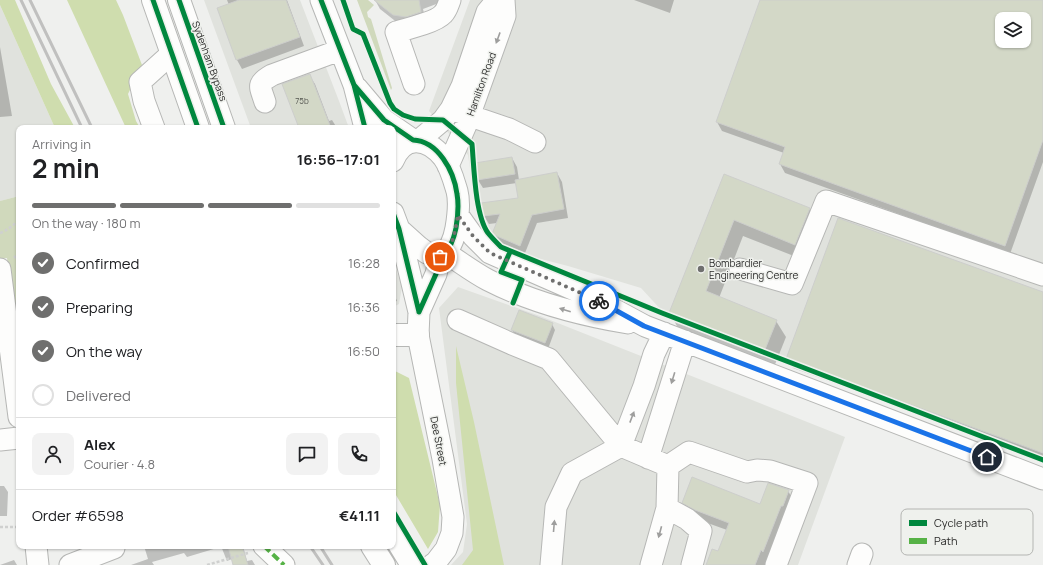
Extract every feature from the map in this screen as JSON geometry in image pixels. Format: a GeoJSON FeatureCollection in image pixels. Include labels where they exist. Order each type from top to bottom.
{"type":"FeatureCollection","features":[{"type":"Feature","properties":{"kind":"highway"},"geometry":{"type":"LineString","coordinates":[[153,0],[197,125]]}},
{"type":"Feature","properties":{"kind":"highway","name":"Sydenham Bypass"},"geometry":{"type":"LineString","coordinates":[[179,0],[223,125]]}},
{"type":"Feature","properties":{"kind":"highway"},"geometry":{"type":"LineString","coordinates":[[396,335],[418,335]]}},
{"type":"Feature","properties":{"kind":"highway"},"geometry":{"type":"LineString","coordinates":[[396,539],[412,565]]}},
{"type":"Feature","properties":{"kind":"highway"},"geometry":{"type":"LineString","coordinates":[[374,549],[384,565]]}},
{"type":"Feature","properties":{"kind":"street"},"geometry":{"type":"LineString","coordinates":[[321,0],[354,85],[364,125]]}},
{"type":"Feature","properties":{"kind":"street"},"geometry":{"type":"LineString","coordinates":[[414,84],[396,32],[442,16],[450,0]]}},
{"type":"Feature","properties":{"kind":"street","name":"Hamilton Road"},"geometry":{"type":"LineString","coordinates":[[448,166],[460,112],[462,86],[487,12],[497,0]]}},
{"type":"Feature","properties":{"kind":"street","name":"Hamilton Road"},"geometry":{"type":"LineString","coordinates":[[396,155],[403,147],[416,141],[443,120],[460,112],[505,16],[504,0]]}},
{"type":"Feature","properties":{"kind":"street"},"geometry":{"type":"LineString","coordinates":[[265,102],[260,86],[262,81],[272,75],[340,50]]}},
{"type":"Feature","properties":{"kind":"street"},"geometry":{"type":"LineString","coordinates":[[153,125],[144,101],[140,82],[171,54]]}},
{"type":"Feature","properties":{"kind":"street"},"geometry":{"type":"LineString","coordinates":[[354,85],[384,120],[392,125]]}},
{"type":"Feature","properties":{"kind":"street"},"geometry":{"type":"LineString","coordinates":[[460,112],[509,129],[535,142]]}},
{"type":"Feature","properties":{"kind":"street"},"geometry":{"type":"LineString","coordinates":[[396,128],[416,141],[429,145],[443,158],[448,166]]}},
{"type":"Feature","properties":{"kind":"street","name":"Dee Street"},"geometry":{"type":"LineString","coordinates":[[419,312],[443,255],[454,237],[458,215],[457,193],[448,166]]}},
{"type":"Feature","properties":{"kind":"street"},"geometry":{"type":"LineString","coordinates":[[740,269],[792,284],[826,201],[1043,275]]}},
{"type":"Feature","properties":{"kind":"street"},"geometry":{"type":"LineString","coordinates":[[458,215],[473,236],[490,253],[595,299],[654,329],[1043,479]]}},
{"type":"Feature","properties":{"kind":"street"},"geometry":{"type":"LineString","coordinates":[[396,221],[419,247],[427,253],[443,255],[487,280],[543,302],[589,316],[654,329]]}},
{"type":"Feature","properties":{"kind":"street","name":"Dee Street"},"geometry":{"type":"LineString","coordinates":[[396,221],[419,312],[418,335],[453,517],[452,533],[446,548],[434,564]]}},
{"type":"Feature","properties":{"kind":"street"},"geometry":{"type":"LineString","coordinates":[[0,277],[14,335],[16,372]]}},
{"type":"Feature","properties":{"kind":"street"},"geometry":{"type":"LineString","coordinates":[[458,320],[512,344],[549,358],[621,446],[668,466]]}},
{"type":"Feature","properties":{"kind":"street"},"geometry":{"type":"LineString","coordinates":[[551,565],[556,507],[572,473],[621,446],[644,386],[654,354],[654,329]]}},
{"type":"Feature","properties":{"kind":"street"},"geometry":{"type":"LineString","coordinates":[[648,458],[685,341]]}},
{"type":"Feature","properties":{"kind":"street"},"geometry":{"type":"LineString","coordinates":[[0,440],[16,438]]}},
{"type":"Feature","properties":{"kind":"street"},"geometry":{"type":"LineString","coordinates":[[668,466],[690,452],[747,472],[757,470],[770,471],[807,483],[776,565]]}},
{"type":"Feature","properties":{"kind":"street"},"geometry":{"type":"LineString","coordinates":[[651,565],[667,508],[668,466]]}},
{"type":"Feature","properties":{"kind":"street"},"geometry":{"type":"LineString","coordinates":[[667,508],[687,519],[701,531],[692,565]]}},
{"type":"Feature","properties":{"kind":"street"},"geometry":{"type":"LineString","coordinates":[[36,549],[38,565]]}},
{"type":"Feature","properties":{"kind":"street"},"geometry":{"type":"LineString","coordinates":[[267,549],[284,565]]}},
{"type":"Feature","properties":{"kind":"street"},"geometry":{"type":"LineString","coordinates":[[70,565],[113,553]]}},
{"type":"Feature","properties":{"kind":"path"},"geometry":{"type":"LineString","coordinates":[[0,233],[4,232],[16,223]]}},
{"type":"Feature","properties":{"kind":"path"},"geometry":{"type":"LineString","coordinates":[[0,528],[16,527]]}},
{"type":"Feature","properties":{"kind":"path"},"geometry":{"type":"LineString","coordinates":[[207,565],[217,564],[259,549]]}},
{"type":"Feature","properties":{"kind":"shaded area"},"geometry":{"type":"Polygon","coordinates":[[[204,0],[300,0],[348,125],[250,125],[204,0]]]}},
{"type":"Feature","properties":{"kind":"shaded area"},"geometry":{"type":"Polygon","coordinates":[[[470,0],[1043,0],[1043,459],[664,313],[641,288],[568,266],[502,249],[484,232],[475,202],[468,155],[429,111],[470,0]]]}},
{"type":"Feature","properties":{"kind":"shaded area"},"geometry":{"type":"Polygon","coordinates":[[[0,5],[54,125],[16,125],[16,197],[0,201],[0,5]]]}},
{"type":"Feature","properties":{"kind":"shaded area"},"geometry":{"type":"Polygon","coordinates":[[[396,269],[402,287],[399,304],[396,306],[396,269]]]}},
{"type":"Feature","properties":{"kind":"shaded area"},"geometry":{"type":"Polygon","coordinates":[[[458,287],[540,316],[845,437],[798,565],[451,565],[463,552],[467,524],[439,308],[458,287]]]}},
{"type":"Feature","properties":{"kind":"green space"},"geometry":{"type":"Polygon","coordinates":[[[0,0],[15,0],[51,84],[73,125],[54,125],[0,5],[0,0]]]}},
{"type":"Feature","properties":{"kind":"green space"},"geometry":{"type":"Polygon","coordinates":[[[67,0],[116,0],[123,15],[142,65],[128,94],[138,125],[125,125],[67,0]]]}},
{"type":"Feature","properties":{"kind":"green space"},"geometry":{"type":"Polygon","coordinates":[[[357,0],[368,0],[374,5],[367,12],[368,17],[371,19],[392,88],[391,90],[357,0]]]}},
{"type":"Feature","properties":{"kind":"green space"},"geometry":{"type":"Polygon","coordinates":[[[16,197],[16,319],[7,258],[0,259],[0,201],[16,197]]]}},
{"type":"Feature","properties":{"kind":"green space"},"geometry":{"type":"Polygon","coordinates":[[[456,346],[474,422],[504,565],[462,565],[473,550],[456,383],[456,346]]]}},
{"type":"Feature","properties":{"kind":"green space"},"geometry":{"type":"Polygon","coordinates":[[[396,372],[409,378],[440,505],[438,532],[428,549],[396,495],[396,372]]]}},
{"type":"Feature","properties":{"kind":"building"},"geometry":{"type":"Polygon","coordinates":[[[239,0],[286,0],[300,37],[236,60],[217,8],[239,0]]]}},
{"type":"Feature","properties":{"kind":"building"},"geometry":{"type":"Polygon","coordinates":[[[374,0],[419,0],[421,12],[406,17],[393,15],[374,0]]]}},
{"type":"Feature","properties":{"kind":"building"},"geometry":{"type":"Polygon","coordinates":[[[760,0],[1043,0],[1043,140],[1005,246],[779,164],[785,147],[716,122],[760,0]]]}},
{"type":"Feature","properties":{"kind":"building"},"geometry":{"type":"Polygon","coordinates":[[[310,74],[330,125],[298,125],[282,84],[310,74]]]}},
{"type":"Feature","properties":{"kind":"building"},"geometry":{"type":"Polygon","coordinates":[[[512,157],[515,174],[477,180],[475,163],[512,157]]]}},
{"type":"Feature","properties":{"kind":"building"},"geometry":{"type":"Polygon","coordinates":[[[557,172],[564,209],[532,215],[520,246],[492,234],[500,214],[483,216],[481,203],[518,198],[515,180],[557,172]]]}},
{"type":"Feature","properties":{"kind":"building","name":"Bombardier Engineering Centre"},"geometry":{"type":"Polygon","coordinates":[[[724,174],[810,208],[795,245],[734,220],[706,291],[777,320],[764,352],[669,313],[724,174]]]}},
{"type":"Feature","properties":{"kind":"building"},"geometry":{"type":"Polygon","coordinates":[[[838,218],[1043,292],[1043,453],[786,359],[838,218]]]}},
{"type":"Feature","properties":{"kind":"building"},"geometry":{"type":"Polygon","coordinates":[[[519,310],[553,323],[545,343],[511,330],[519,310]]]}},
{"type":"Feature","properties":{"kind":"building"},"geometry":{"type":"Polygon","coordinates":[[[692,477],[760,504],[768,483],[789,490],[763,552],[761,550],[755,565],[706,565],[712,549],[718,551],[729,523],[695,510],[682,503],[692,477]]]}},
{"type":"Feature","properties":{"kind":"building"},"geometry":{"type":"Polygon","coordinates":[[[229,549],[243,549],[248,565],[233,565],[229,549]]]}},
{"type":"Feature","properties":{"kind":"railway"},"geometry":{"type":"LineString","coordinates":[[21,0],[81,125]]}},
{"type":"Feature","properties":{"kind":"railway"},"geometry":{"type":"LineString","coordinates":[[30,0],[91,125]]}},
{"type":"Feature","properties":{"kind":"railway"},"geometry":{"type":"LineString","coordinates":[[312,549],[323,565]]}},
{"type":"Feature","properties":{"kind":"railway"},"geometry":{"type":"LineString","coordinates":[[322,549],[332,565]]}},
{"type":"Feature","properties":{"kind":"marked path"},"geometry":{"type":"LineString","coordinates":[[267,549],[284,565]]}},
{"type":"Feature","properties":{"kind":"cycle path"},"geometry":{"type":"LineString","coordinates":[[153,0],[197,125]]}},
{"type":"Feature","properties":{"kind":"cycle path"},"geometry":{"type":"LineString","coordinates":[[179,0],[223,125]]}},
{"type":"Feature","properties":{"kind":"cycle path"},"geometry":{"type":"LineString","coordinates":[[321,0],[354,85],[364,125]]}},
{"type":"Feature","properties":{"kind":"cycle path"},"geometry":{"type":"LineString","coordinates":[[343,0],[353,29],[363,34],[390,103],[394,109],[403,115],[415,119],[443,120],[472,144],[480,215],[488,233],[501,247],[662,313],[1043,460]]}},
{"type":"Feature","properties":{"kind":"cycle path"},"geometry":{"type":"LineString","coordinates":[[354,85],[384,120],[391,125]]}},
{"type":"Feature","properties":{"kind":"cycle path"},"geometry":{"type":"LineString","coordinates":[[396,128],[413,140],[422,142],[437,151],[448,167],[458,198],[457,224],[454,236],[449,248],[440,257],[436,274],[419,312]]}},
{"type":"Feature","properties":{"kind":"cycle path"},"geometry":{"type":"LineString","coordinates":[[396,221],[419,312]]}},
{"type":"Feature","properties":{"kind":"cycle path"},"geometry":{"type":"LineString","coordinates":[[510,252],[501,272],[522,280],[513,303]]}},
{"type":"Feature","properties":{"kind":"cycle path"},"geometry":{"type":"LineString","coordinates":[[396,516],[425,565]]}},
{"type":"Feature","properties":{"kind":"way so far"},"geometry":{"type":"LineString","coordinates":[[440,257],[446,254],[454,237],[458,215],[473,236],[490,253],[599,301]]}},
{"type":"Feature","properties":{"kind":"place","name":"Bombardier Engineering Centre"},"geometry":{"type":"Point","coordinates":[701,269]}},
{"type":"Feature","properties":{"kind":"route"},"geometry":{"type":"LineString","coordinates":[[599,301],[644,326],[987,457]]}}]}
